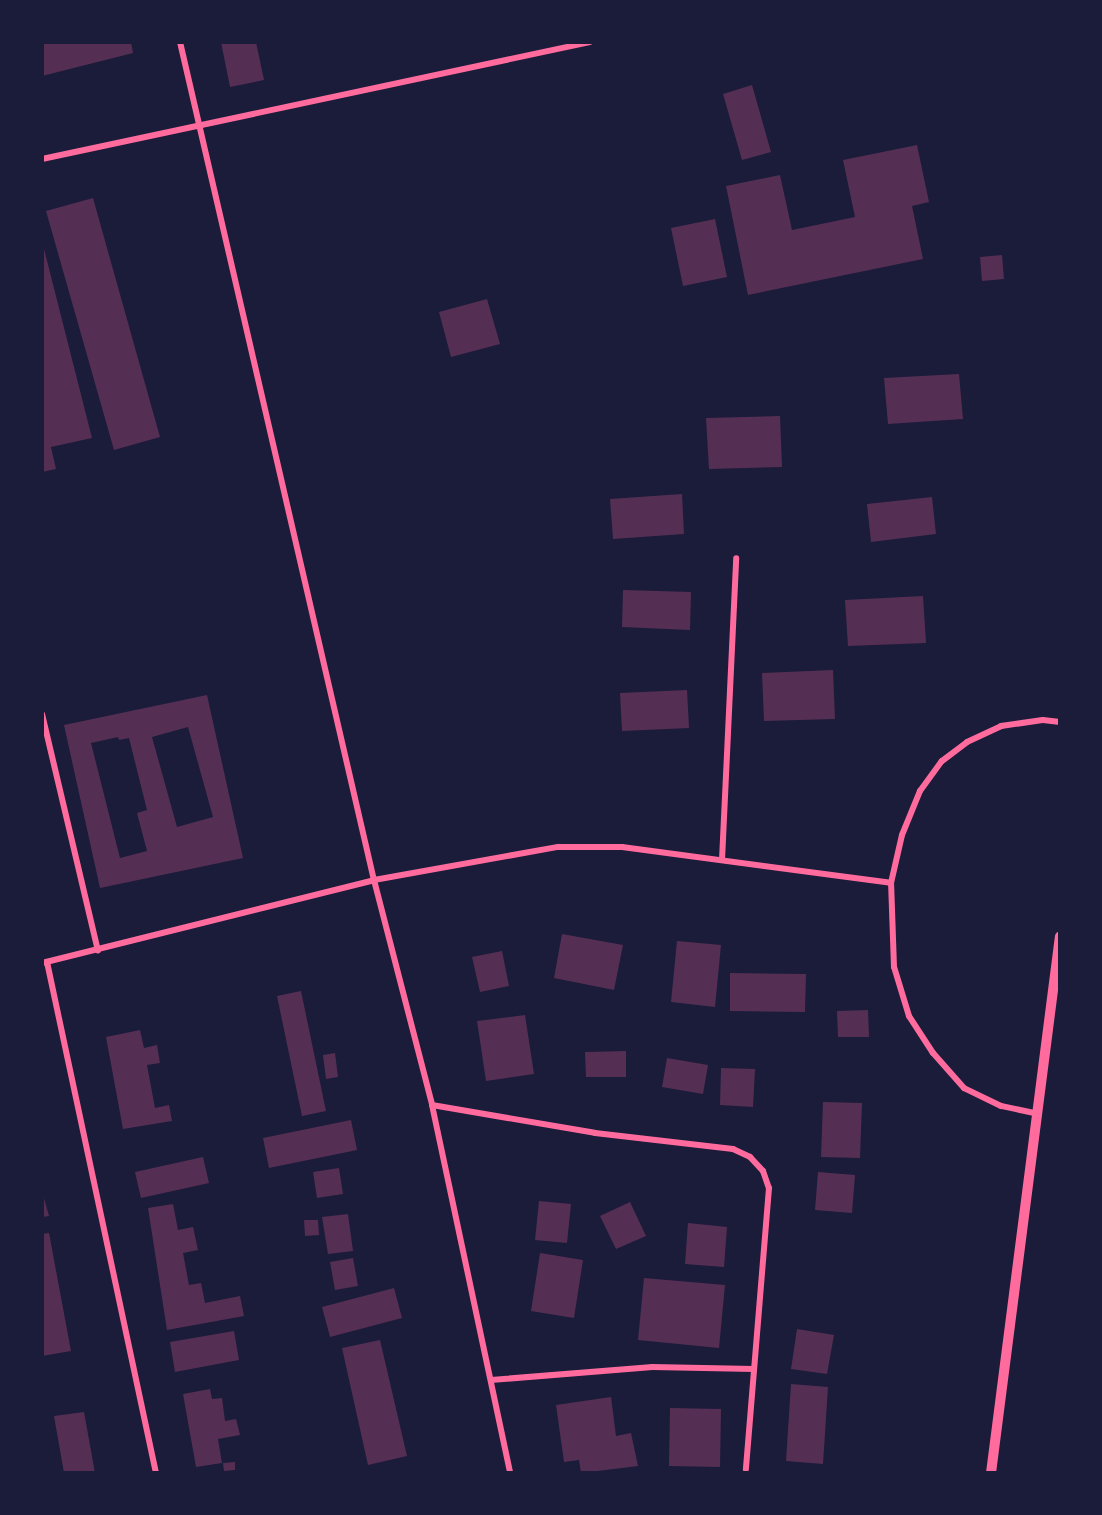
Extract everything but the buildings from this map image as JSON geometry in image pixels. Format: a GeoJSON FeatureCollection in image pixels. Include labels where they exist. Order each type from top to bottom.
{"type":"FeatureCollection","features":[{"type":"Feature","properties":{"kind":"street"},"geometry":{"type":"LineString","coordinates":[[180,42],[198,128],[374,880],[432,1105],[510,1473]]}},
{"type":"Feature","properties":{"kind":"street"},"geometry":{"type":"LineString","coordinates":[[42,159],[198,128],[590,42]]}},
{"type":"Feature","properties":{"kind":"street"},"geometry":{"type":"LineString","coordinates":[[722,860],[736,558]]}},
{"type":"Feature","properties":{"kind":"street"},"geometry":{"type":"LineString","coordinates":[[42,714],[98,950]]}},
{"type":"Feature","properties":{"kind":"street"},"geometry":{"type":"LineString","coordinates":[[1039,1114],[1000,1106],[964,1088],[933,1053],[909,1016],[894,967],[891,882],[902,835],[920,791],[942,761],[967,742],[1001,726],[1043,720],[1060,722]]}},
{"type":"Feature","properties":{"kind":"street"},"geometry":{"type":"LineString","coordinates":[[156,1473],[45,962],[374,880],[558,847],[622,847],[891,882]]}},
{"type":"Feature","properties":{"kind":"street"},"geometry":{"type":"LineString","coordinates":[[992,1473],[1060,936]]}},
{"type":"Feature","properties":{"kind":"street"},"geometry":{"type":"LineString","coordinates":[[432,1105],[595,1133],[733,1149],[750,1157],[764,1171],[769,1188],[746,1469]]}},
{"type":"Feature","properties":{"kind":"street"},"geometry":{"type":"LineString","coordinates":[[491,1380],[652,1367],[754,1369]]}}]}
